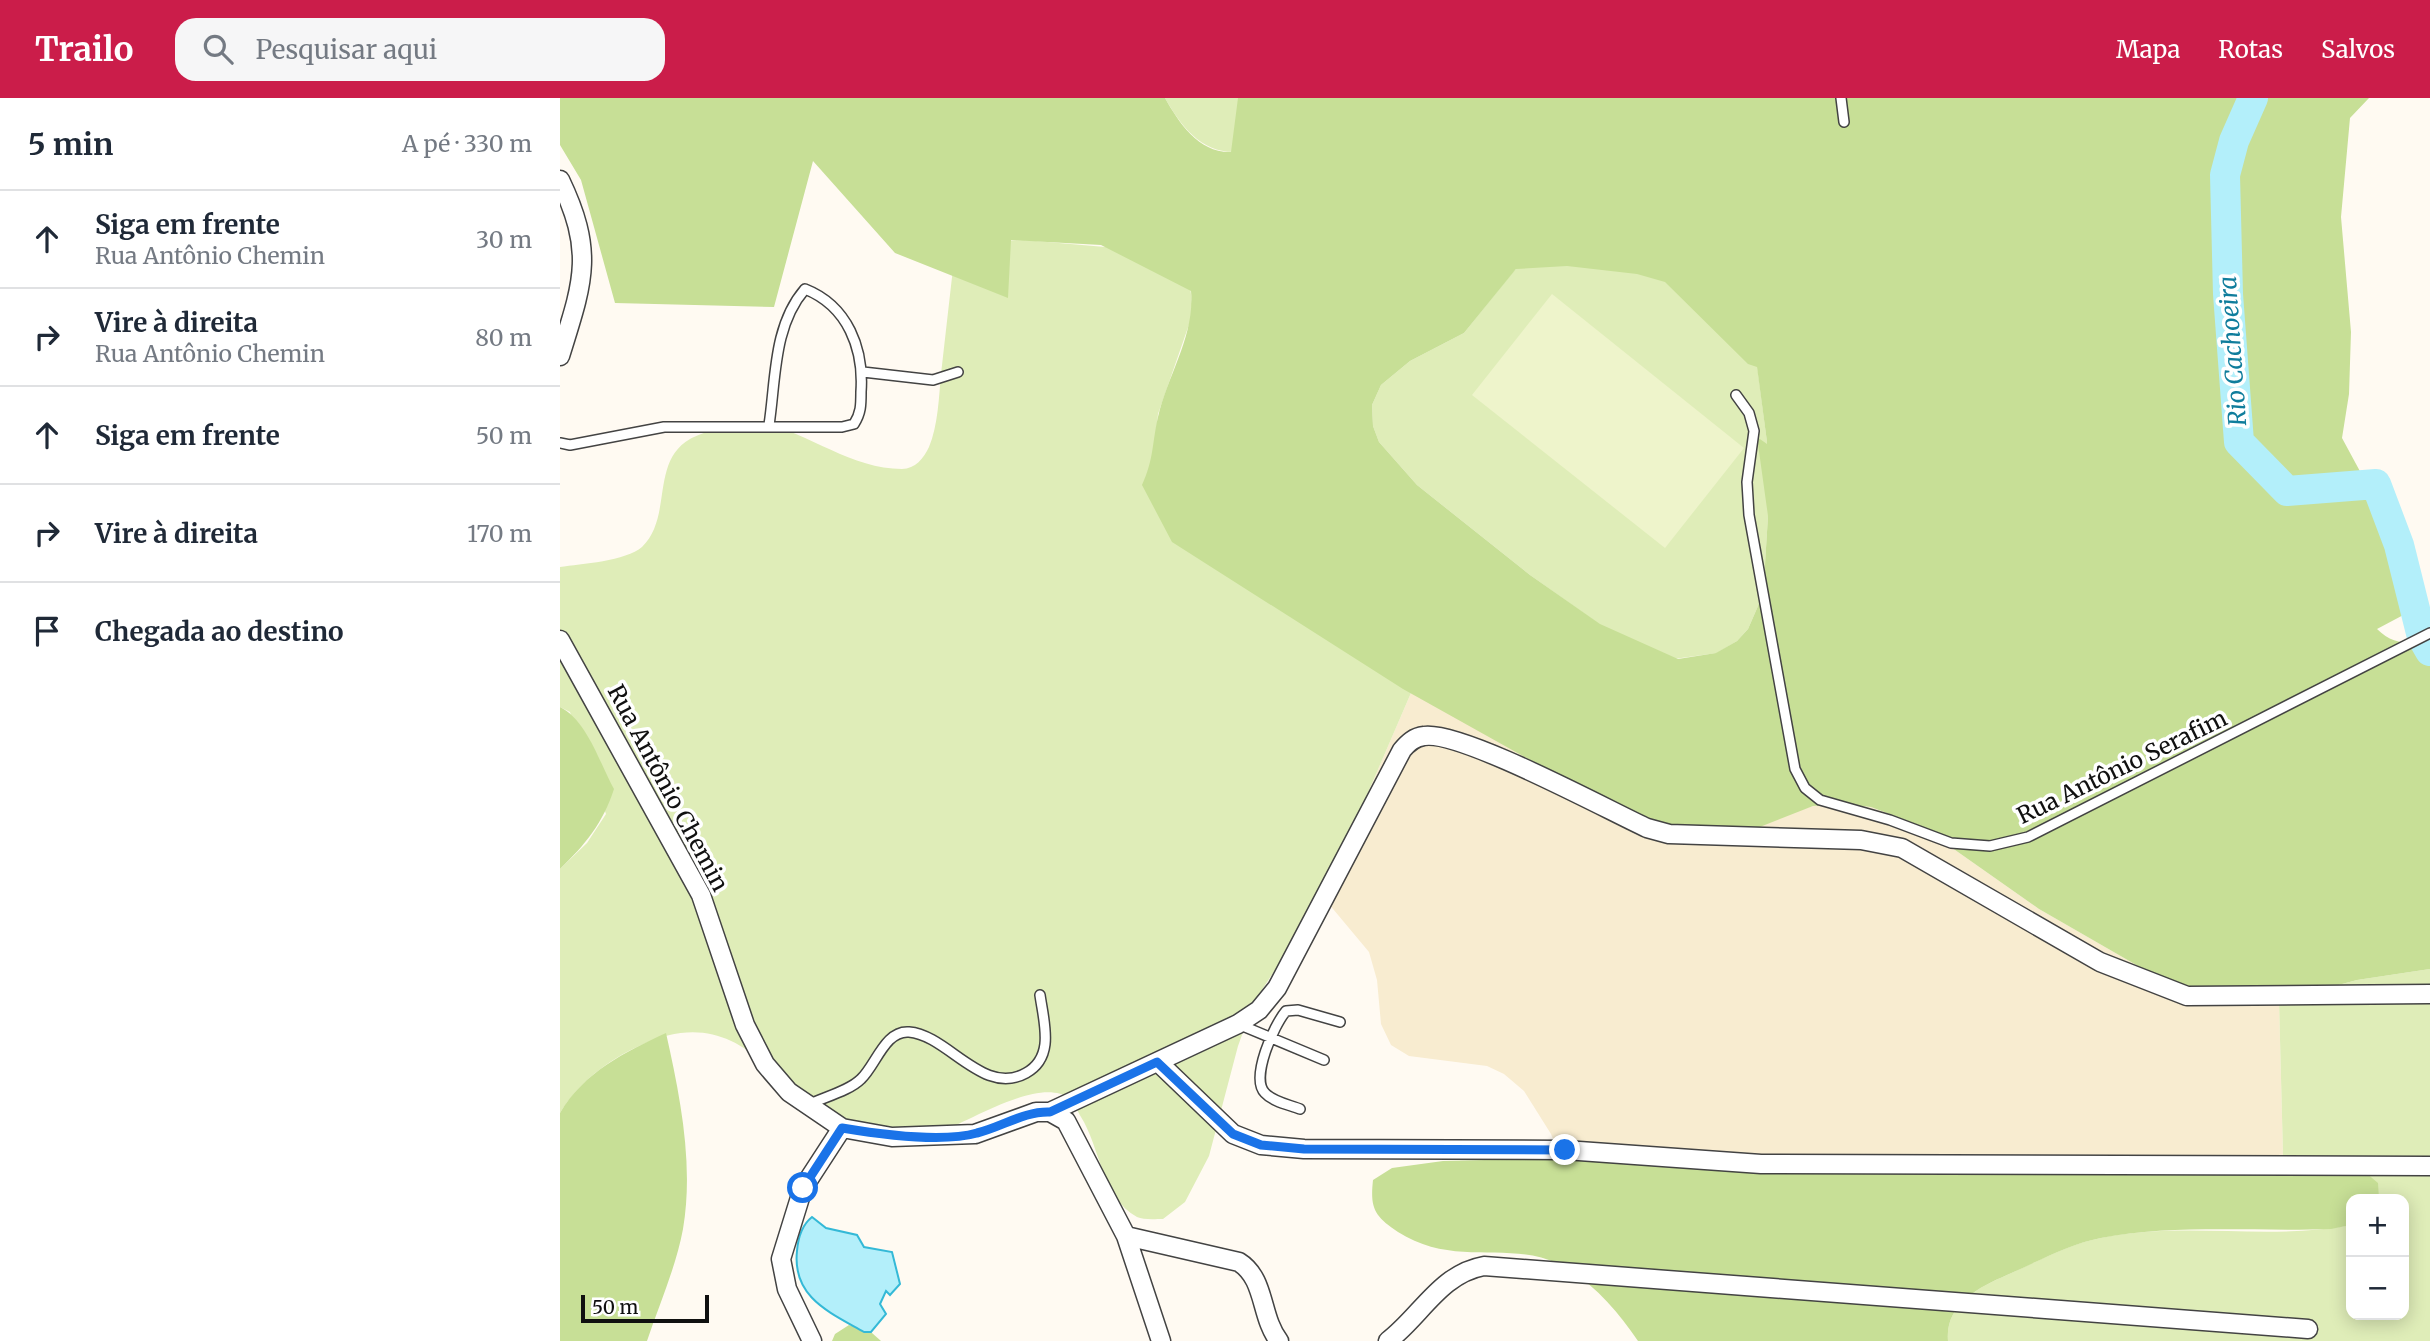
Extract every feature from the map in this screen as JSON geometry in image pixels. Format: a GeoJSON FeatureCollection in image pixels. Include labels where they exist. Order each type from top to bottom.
{"type":"FeatureCollection","features":[{"type":"Feature","properties":{"kind":"street"},"geometry":{"type":"LineString","coordinates":[[560,180],[577,217],[583,256],[578,298],[560,356]]}},
{"type":"Feature","properties":{"kind":"street","name":"Rua Antônio Chemin"},"geometry":{"type":"LineString","coordinates":[[560,640],[701,895],[745,1025],[765,1064],[789,1092],[842,1128],[892,1137],[975,1134],[1036,1112],[1050,1112],[1238,1024],[1259,1010],[1278,988],[1402,750],[1410,741],[1424,736],[1466,743],[1647,828],[1669,834],[1861,840],[1902,848],[2100,962],[2188,996],[2430,994]]}},
{"type":"Feature","properties":{"kind":"street"},"geometry":{"type":"LineString","coordinates":[[1157,1062],[1233,1134],[1261,1145],[1304,1149],[1565,1150],[1761,1164],[2430,1166]]}},
{"type":"Feature","properties":{"kind":"street"},"geometry":{"type":"LineString","coordinates":[[1050,1112],[1066,1121],[1126,1236],[1161,1341]]}},
{"type":"Feature","properties":{"kind":"street"},"geometry":{"type":"LineString","coordinates":[[812,1341],[787,1289],[781,1259],[803,1188],[842,1128]]}},
{"type":"Feature","properties":{"kind":"street"},"geometry":{"type":"LineString","coordinates":[[1126,1236],[1239,1262],[1250,1269],[1271,1331],[1279,1341]]}},
{"type":"Feature","properties":{"kind":"street"},"geometry":{"type":"LineString","coordinates":[[1388,1341],[1452,1277],[1468,1269],[1484,1266],[2308,1329]]}},
{"type":"Feature","properties":{"kind":"lane"},"geometry":{"type":"LineString","coordinates":[[1840,98],[1844,122]]}},
{"type":"Feature","properties":{"kind":"lane"},"geometry":{"type":"LineString","coordinates":[[560,443],[570,444],[664,427],[842,427],[854,424],[860,414],[863,372],[860,348],[852,329],[819,295],[805,289],[793,303],[781,333],[769,425]]}},
{"type":"Feature","properties":{"kind":"lane"},"geometry":{"type":"LineString","coordinates":[[863,372],[933,380],[958,372]]}},
{"type":"Feature","properties":{"kind":"lane","name":"Rua Antônio Serafim"},"geometry":{"type":"LineString","coordinates":[[1736,395],[1749,413],[1754,431],[1747,482],[1749,515],[1795,769],[1805,788],[1820,800],[1890,820],[1951,843],[1990,846],[2028,837],[2430,633]]}},
{"type":"Feature","properties":{"kind":"lane"},"geometry":{"type":"LineString","coordinates":[[808,1105],[861,1080],[891,1037],[908,1032],[926,1039],[987,1074],[1009,1077],[1024,1074],[1040,1064],[1045,1054],[1040,996]]}},
{"type":"Feature","properties":{"kind":"lane"},"geometry":{"type":"LineString","coordinates":[[1300,1109],[1264,1093],[1260,1083],[1271,1038],[1286,1011],[1298,1010],[1340,1022]]}},
{"type":"Feature","properties":{"kind":"lane"},"geometry":{"type":"LineString","coordinates":[[1238,1024],[1324,1060]]}},
{"type":"Feature","properties":{"kind":"shaded area"},"geometry":{"type":"Polygon","coordinates":[[[1417,679],[1791,813],[1813,806],[1845,804],[1871,807],[1921,826],[2039,909],[2171,985],[2279,1001],[2283,1155],[2216,1161],[1561,1158],[1551,1134],[1524,1091],[1504,1074],[1487,1066],[1409,1056],[1391,1045],[1381,1024],[1377,980],[1369,952],[1323,897],[1417,679]]]}},
{"type":"Feature","properties":{"kind":"green space"},"geometry":{"type":"Polygon","coordinates":[[[560,98],[1165,98],[1191,135],[1209,148],[1231,152],[1238,98],[2369,98],[2350,118],[2341,217],[2351,332],[2349,394],[2342,438],[2369,488],[2409,612],[2377,629],[2389,638],[2402,642],[2430,642],[2430,969],[2357,980],[2279,1001],[2171,985],[2039,909],[1921,826],[1871,807],[1845,804],[1813,806],[1737,836],[1695,845],[1663,840],[1557,775],[1403,689],[1172,542],[1142,485],[1151,459],[1162,401],[1189,324],[1191,291],[1101,245],[1011,240],[1008,298],[895,253],[813,161],[774,307],[615,303],[581,180],[560,145],[560,98]],[[1567,266],[1516,269],[1464,333],[1410,361],[1381,385],[1372,405],[1373,426],[1379,442],[1417,485],[1530,575],[1600,624],[1678,659],[1716,653],[1737,641],[1748,629],[1758,606],[1764,580],[1768,516],[1757,437],[1767,442],[1757,367],[1748,364],[1665,282],[1637,274],[1567,266]]]}},
{"type":"Feature","properties":{"kind":"green space"},"geometry":{"type":"Polygon","coordinates":[[[1165,98],[1267,98],[1236,152],[1212,148],[1202,143],[1185,128],[1165,98]]]}},
{"type":"Feature","properties":{"kind":"green space"},"geometry":{"type":"Polygon","coordinates":[[[1024,240],[1140,250],[1190,285],[1193,313],[1158,414],[1152,474],[1417,679],[1323,897],[1254,1002],[1238,1046],[1209,1156],[1185,1202],[1163,1219],[1137,1217],[1116,1198],[1074,1105],[1070,1099],[1057,1093],[1041,1093],[1004,1103],[950,1128],[920,1138],[894,1142],[861,1141],[836,1128],[778,1075],[739,1045],[718,1036],[695,1032],[669,1035],[616,1058],[585,1082],[560,1113],[560,869],[587,843],[606,814],[570,712],[560,707],[560,567],[615,559],[642,547],[657,521],[670,461],[678,449],[690,439],[714,430],[746,422],[761,422],[865,463],[902,469],[915,465],[929,447],[936,420],[956,242],[1024,240]]]}},
{"type":"Feature","properties":{"kind":"green space"},"geometry":{"type":"Polygon","coordinates":[[[1543,242],[1639,244],[1757,365],[1767,442],[1768,516],[1764,580],[1758,606],[1748,629],[1737,641],[1717,653],[1674,659],[1616,636],[1530,575],[1417,485],[1379,442],[1373,426],[1372,405],[1381,385],[1410,361],[1464,333],[1513,272],[1543,242]]]}},
{"type":"Feature","properties":{"kind":"green space"},"geometry":{"type":"Polygon","coordinates":[[[1552,294],[1744,448],[1665,548],[1472,395],[1552,294]]]}},
{"type":"Feature","properties":{"kind":"green space"},"geometry":{"type":"Polygon","coordinates":[[[560,707],[578,722],[585,732],[614,789],[592,833],[560,869],[560,707]]]}},
{"type":"Feature","properties":{"kind":"green space"},"geometry":{"type":"Polygon","coordinates":[[[2430,969],[2430,1341],[1948,1341],[1948,1328],[1957,1308],[1974,1292],[1996,1280],[2077,1244],[2132,1233],[2163,1231],[2289,1231],[2346,1226],[2346,1320],[2409,1320],[2409,1194],[2377,1194],[2322,1159],[2283,1155],[2279,1001],[2357,980],[2430,969]]]}},
{"type":"Feature","properties":{"kind":"green space"},"geometry":{"type":"Polygon","coordinates":[[[666,1033],[684,1130],[687,1180],[683,1229],[667,1286],[647,1341],[560,1341],[560,1113],[593,1075],[621,1056],[666,1033]]]}},
{"type":"Feature","properties":{"kind":"green space"},"geometry":{"type":"Polygon","coordinates":[[[2283,1155],[2359,1167],[2378,1183],[2379,1194],[2346,1194],[2346,1226],[2331,1229],[2157,1231],[2077,1244],[1974,1292],[1957,1308],[1952,1317],[1948,1328],[1948,1341],[1638,1341],[1603,1297],[1558,1264],[1521,1254],[1461,1252],[1419,1243],[1384,1221],[1375,1210],[1372,1198],[1373,1180],[1392,1168],[1443,1161],[1561,1158],[2216,1161],[2283,1155]]]}},
{"type":"Feature","properties":{"kind":"green space"},"geometry":{"type":"Polygon","coordinates":[[[849,1325],[872,1333],[881,1341],[832,1341],[835,1334],[849,1325]]]}},
{"type":"Feature","properties":{"kind":"water"},"geometry":{"type":"Polygon","coordinates":[[[812,1217],[826,1228],[857,1235],[864,1247],[892,1252],[900,1284],[890,1295],[886,1291],[880,1304],[886,1314],[871,1332],[864,1332],[826,1310],[807,1292],[800,1280],[797,1267],[798,1241],[803,1228],[812,1217]]]}},
{"type":"Feature","properties":{"kind":"waterway","name":"Rio Cachoeira"},"geometry":{"type":"LineString","coordinates":[[2253,98],[2234,141],[2225,175],[2228,294],[2239,442],[2287,491],[2376,484],[2399,545],[2422,637],[2430,651]]}},
{"type":"Feature","properties":{"kind":"route"},"geometry":{"type":"LineString","coordinates":[[803,1188],[842,1128],[892,1137],[975,1134],[1036,1112],[1050,1112],[1157,1062],[1233,1134],[1261,1145],[1304,1149],[1565,1150]]}}]}
